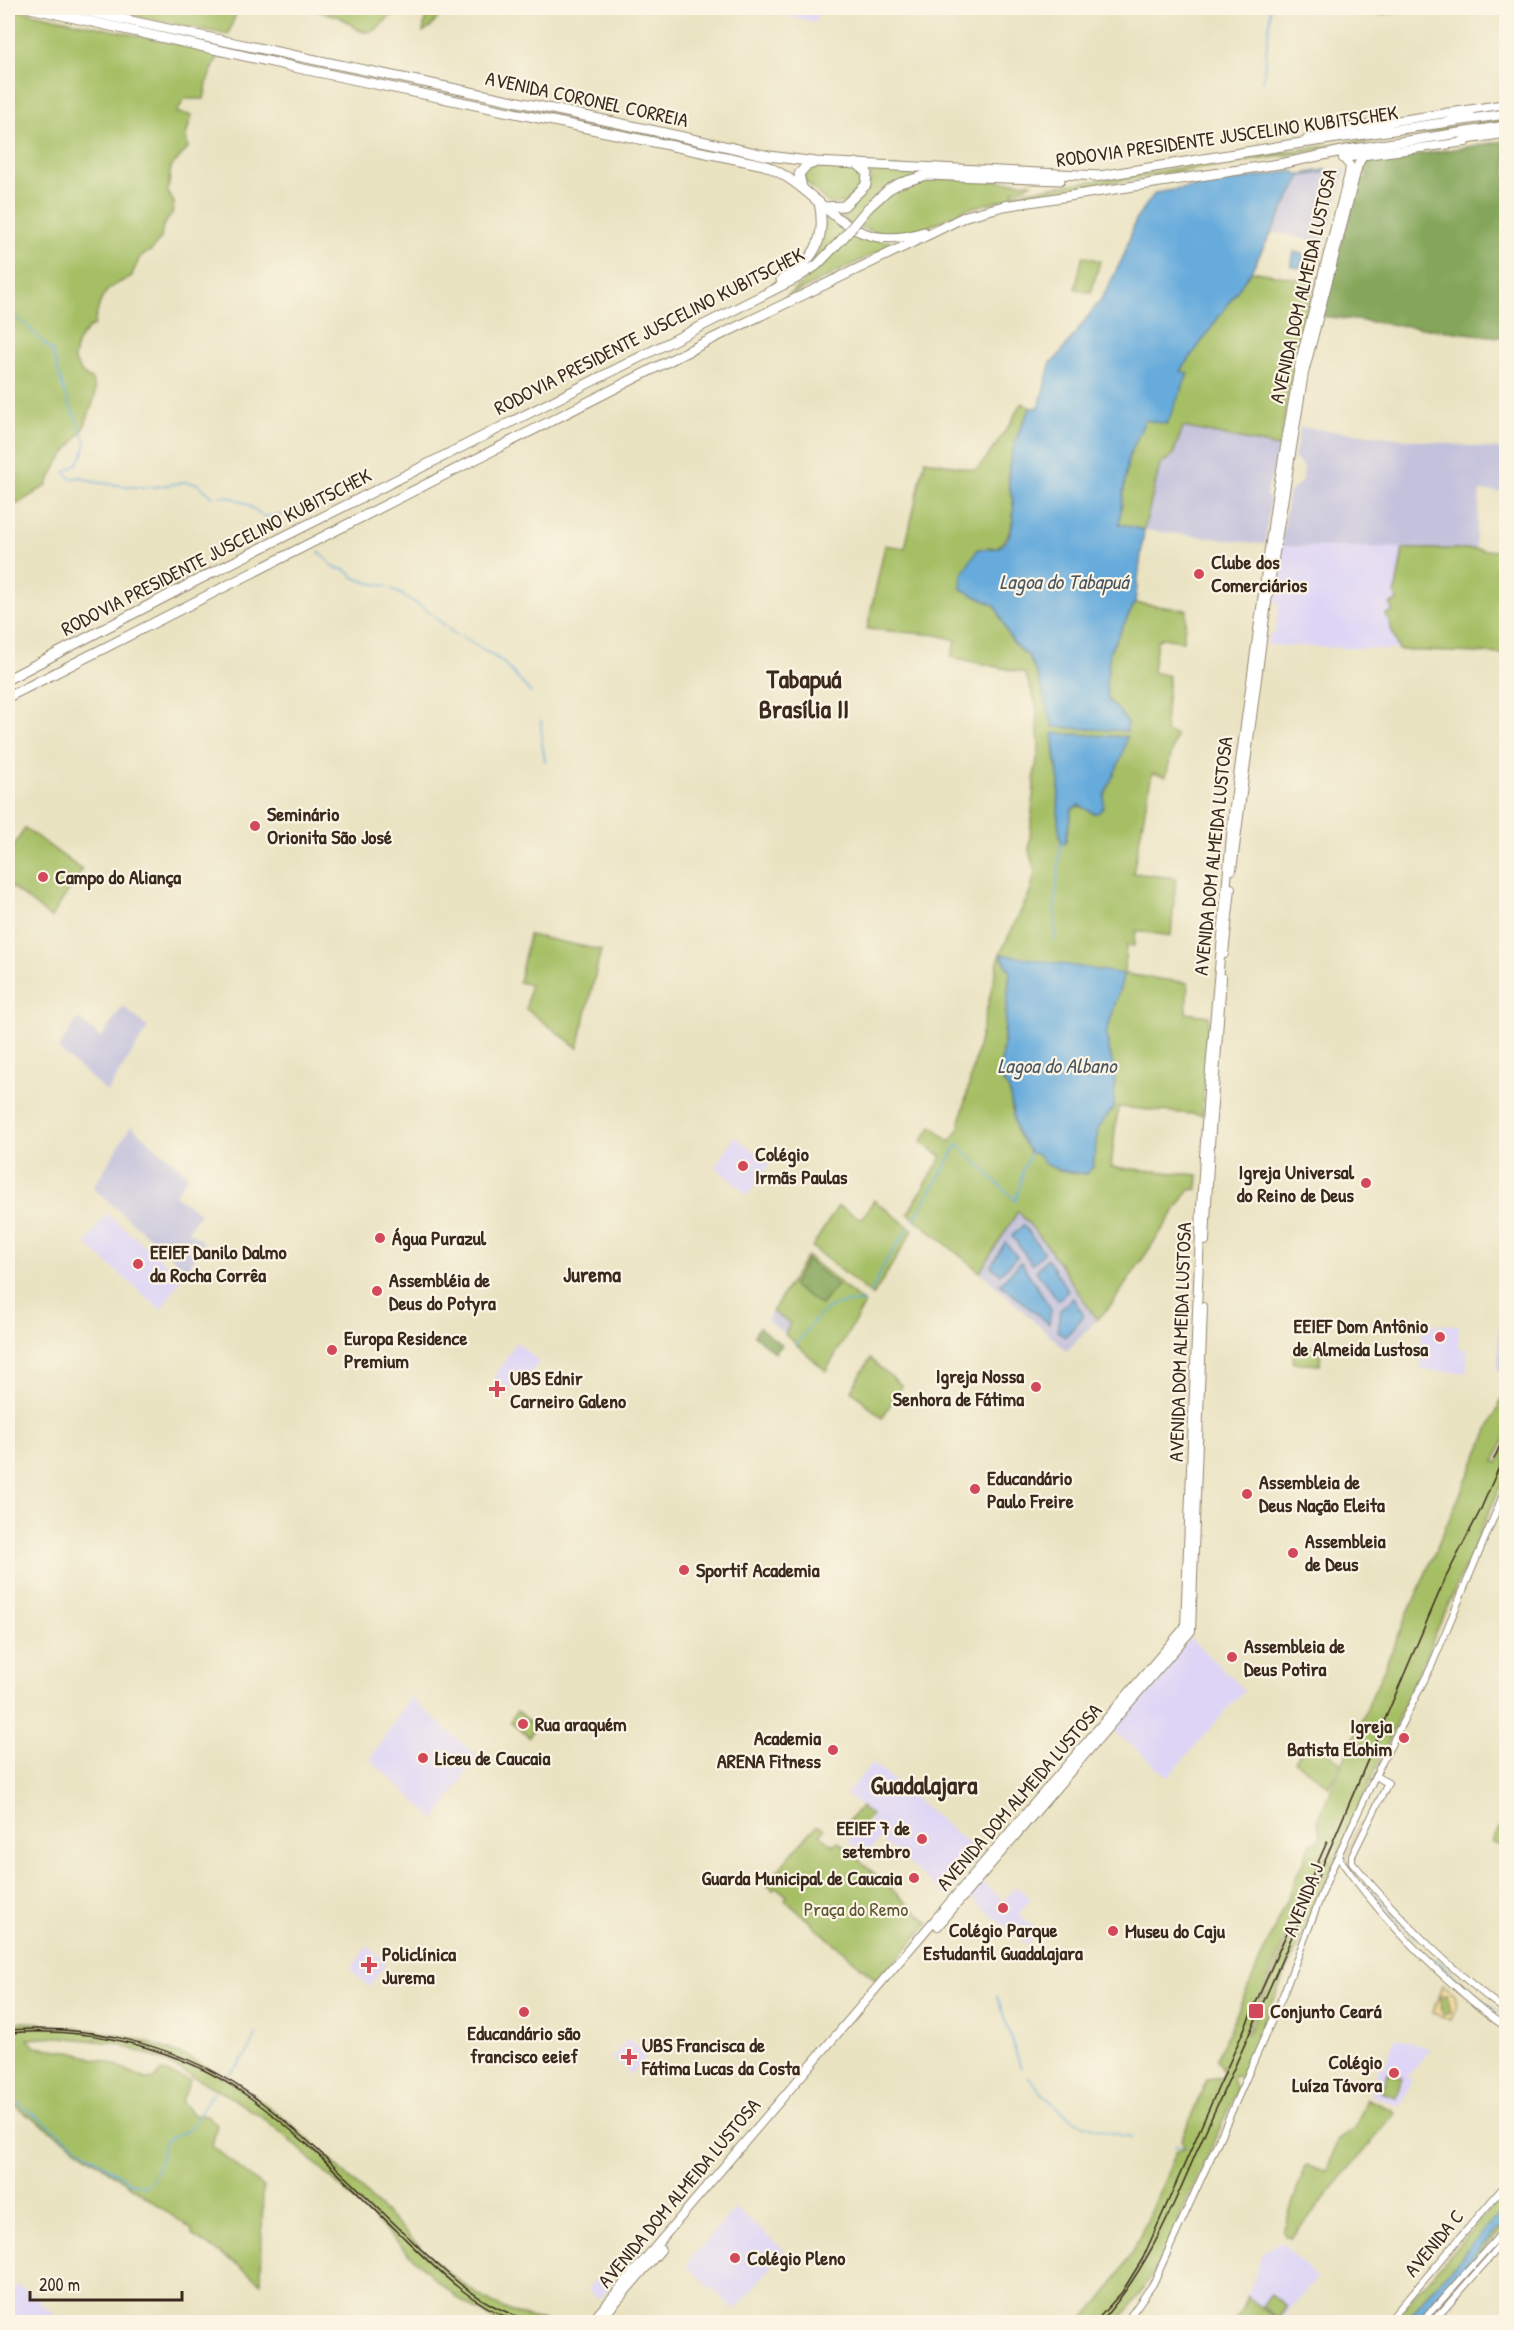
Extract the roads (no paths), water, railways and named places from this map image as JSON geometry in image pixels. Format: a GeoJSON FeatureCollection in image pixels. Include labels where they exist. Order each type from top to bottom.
{"type":"FeatureCollection","features":[{"type":"Feature","properties":{"kind":"highway","name":"AVENIDA CORONEL CORREIA"},"geometry":{"type":"LineString","coordinates":[[30,8],[303,69],[741,159],[775,170],[802,188],[854,231],[883,239],[910,237],[943,226]]}},
{"type":"Feature","properties":{"kind":"highway","name":"AVENIDA CORONEL CORREIA"},"geometry":{"type":"LineString","coordinates":[[72,8],[769,156],[816,162],[1100,176]]}},
{"type":"Feature","properties":{"kind":"highway"},"geometry":{"type":"LineString","coordinates":[[1447,113],[1484,117]]}},
{"type":"Feature","properties":{"kind":"highway","name":"RODOVIA PRESIDENTE JUSCELINO KUBITSCHEK"},"geometry":{"type":"LineString","coordinates":[[8,679],[287,535],[802,275],[817,265],[876,199],[900,183],[927,176],[1034,180],[1100,176],[1288,145],[1506,114]]}},
{"type":"Feature","properties":{"kind":"highway"},"geometry":{"type":"LineString","coordinates":[[1359,136],[1390,122]]}},
{"type":"Feature","properties":{"kind":"highway","name":"RODOVIA PRESIDENTE JUSCELINO KUBITSCHEK"},"geometry":{"type":"LineString","coordinates":[[8,698],[795,298],[966,216],[1004,206],[1286,163],[1347,150],[1506,126]]}},
{"type":"Feature","properties":{"kind":"highway"},"geometry":{"type":"LineString","coordinates":[[1462,142],[1467,139],[1506,134]]}},
{"type":"Feature","properties":{"kind":"highway"},"geometry":{"type":"LineString","coordinates":[[1286,163],[1343,158]]}},
{"type":"Feature","properties":{"kind":"highway"},"geometry":{"type":"LineString","coordinates":[[802,188],[799,174],[806,166],[816,162]]}},
{"type":"Feature","properties":{"kind":"highway"},"geometry":{"type":"LineString","coordinates":[[698,327],[786,276],[809,259],[821,237],[821,205],[844,206],[866,185],[867,172],[856,163]]}},
{"type":"Feature","properties":{"kind":"main road"},"geometry":{"type":"LineString","coordinates":[[1288,145],[1335,130],[1506,104]]}},
{"type":"Feature","properties":{"kind":"main road"},"geometry":{"type":"LineString","coordinates":[[1343,158],[1462,142]]}},
{"type":"Feature","properties":{"kind":"main road","name":"AVENIDA DOM ALMEIDA LUSTOSA"},"geometry":{"type":"LineString","coordinates":[[938,1926],[1184,1630],[1191,1563],[1203,1225],[1217,1000],[1233,814],[1300,361],[1352,175],[1363,156]]}},
{"type":"Feature","properties":{"kind":"main road","name":"AVENIDA DOM ALMEIDA LUSTOSA"},"geometry":{"type":"LineString","coordinates":[[1343,158],[1350,166],[1352,175]]}},
{"type":"Feature","properties":{"kind":"main road","name":"AVENIDA DOM ALMEIDA LUSTOSA"},"geometry":{"type":"LineString","coordinates":[[591,2322],[1091,1743]]}},
{"type":"Feature","properties":{"kind":"main road","name":"AVENIDA DOM ALMEIDA LUSTOSA"},"geometry":{"type":"LineString","coordinates":[[599,2322],[661,2250]]}},
{"type":"Feature","properties":{"kind":"street","name":"AVENIDA J"},"geometry":{"type":"LineString","coordinates":[[1126,2322],[1153,2284],[1283,1995],[1316,1906],[1375,1776],[1431,1667],[1506,1488]]}},
{"type":"Feature","properties":{"kind":"street"},"geometry":{"type":"LineString","coordinates":[[1375,1776],[1388,1783],[1352,1856],[1352,1862],[1387,1902],[1451,1967],[1506,2011]]}},
{"type":"Feature","properties":{"kind":"street"},"geometry":{"type":"LineString","coordinates":[[1339,1858],[1367,1897],[1414,1948],[1474,2003],[1506,2027]]}},
{"type":"Feature","properties":{"kind":"street","name":"AVENIDA C"},"geometry":{"type":"LineString","coordinates":[[1388,2322],[1506,2184]]}},
{"type":"Feature","properties":{"kind":"street"},"geometry":{"type":"LineString","coordinates":[[1422,2322],[1506,2228]]}},
{"type":"Feature","properties":{"kind":"street"},"geometry":{"type":"LineString","coordinates":[[1433,2322],[1506,2239]]}},
{"type":"Feature","properties":{"kind":"water","name":"Lagoa do Tabapuá"},"geometry":{"type":"Polygon","coordinates":[[[1327,169],[1328,172],[1301,176],[1251,271],[1181,371],[1188,374],[1167,424],[1145,420],[1128,459],[1119,524],[1144,530],[1135,603],[1110,651],[1106,684],[1108,700],[1121,713],[1127,723],[1127,731],[1053,727],[1038,677],[1028,655],[1012,640],[996,606],[961,589],[962,574],[978,549],[992,549],[1002,545],[1012,528],[1013,500],[1009,486],[1011,455],[1031,408],[1039,407],[1051,362],[1056,359],[1104,295],[1124,255],[1136,219],[1155,193],[1294,171],[1297,175],[1327,169]]]}},
{"type":"Feature","properties":{"kind":"water"},"geometry":{"type":"Polygon","coordinates":[[[1294,252],[1304,254],[1300,268],[1291,266],[1294,252]]]}},
{"type":"Feature","properties":{"kind":"water"},"geometry":{"type":"Polygon","coordinates":[[[1053,734],[1127,737],[1121,759],[1104,796],[1103,808],[1098,813],[1093,813],[1079,805],[1072,809],[1065,843],[1061,844],[1058,821],[1059,782],[1053,734]]]}},
{"type":"Feature","properties":{"kind":"water","name":"Lagoa do Albano"},"geometry":{"type":"Polygon","coordinates":[[[1000,954],[1124,974],[1106,1035],[1115,1075],[1114,1107],[1098,1128],[1093,1167],[1086,1174],[1059,1170],[1045,1164],[1039,1155],[1030,1152],[1016,1131],[1009,1090],[1000,1077],[1010,971],[1000,954]]]}},
{"type":"Feature","properties":{"kind":"water"},"geometry":{"type":"Polygon","coordinates":[[[1023,1225],[1044,1253],[1032,1264],[1012,1236],[1023,1225]]]}},
{"type":"Feature","properties":{"kind":"water"},"geometry":{"type":"Polygon","coordinates":[[[1005,1242],[1017,1257],[1000,1274],[991,1266],[1005,1242]]]}},
{"type":"Feature","properties":{"kind":"water"},"geometry":{"type":"Polygon","coordinates":[[[1047,1258],[1068,1291],[1058,1300],[1036,1271],[1047,1258]]]}},
{"type":"Feature","properties":{"kind":"water"},"geometry":{"type":"Polygon","coordinates":[[[1021,1262],[1051,1309],[1049,1324],[1000,1284],[1021,1262]]]}},
{"type":"Feature","properties":{"kind":"water"},"geometry":{"type":"Polygon","coordinates":[[[1073,1298],[1084,1316],[1065,1337],[1057,1331],[1060,1310],[1073,1298]]]}},
{"type":"Feature","properties":{"kind":"water"},"geometry":{"type":"Polygon","coordinates":[[[1506,2206],[1506,2220],[1415,2322],[1404,2322],[1506,2206]]]}},
{"type":"Feature","properties":{"kind":"waterway"},"geometry":{"type":"LineString","coordinates":[[1263,81],[1270,8]]}},
{"type":"Feature","properties":{"kind":"waterway"},"geometry":{"type":"LineString","coordinates":[[8,312],[26,325],[52,351],[64,391],[86,442],[83,455],[77,464],[65,472],[71,479],[81,477],[93,482],[134,487],[154,487],[185,482],[198,484],[213,497]]}},
{"type":"Feature","properties":{"kind":"waterway"},"geometry":{"type":"LineString","coordinates":[[220,496],[238,500],[264,517],[300,512]]}},
{"type":"Feature","properties":{"kind":"waterway"},"geometry":{"type":"LineString","coordinates":[[319,552],[335,568],[346,570],[355,578],[369,583],[387,586]]}},
{"type":"Feature","properties":{"kind":"waterway"},"geometry":{"type":"LineString","coordinates":[[392,589],[425,609],[456,635]]}},
{"type":"Feature","properties":{"kind":"waterway"},"geometry":{"type":"LineString","coordinates":[[461,636],[503,662],[531,693]]}},
{"type":"Feature","properties":{"kind":"waterway"},"geometry":{"type":"LineString","coordinates":[[541,721],[545,761]]}},
{"type":"Feature","properties":{"kind":"waterway"},"geometry":{"type":"LineString","coordinates":[[1055,941],[1055,905],[1061,843]]}},
{"type":"Feature","properties":{"kind":"waterway"},"geometry":{"type":"LineString","coordinates":[[914,1220],[958,1144],[1016,1201],[1023,1170],[1031,1152]]}},
{"type":"Feature","properties":{"kind":"waterway"},"geometry":{"type":"LineString","coordinates":[[870,1294],[885,1263],[909,1227]]}},
{"type":"Feature","properties":{"kind":"waterway"},"geometry":{"type":"LineString","coordinates":[[796,1345],[823,1312],[839,1304],[864,1302]]}},
{"type":"Feature","properties":{"kind":"waterway"},"geometry":{"type":"LineString","coordinates":[[1369,1889],[1416,1939]]}},
{"type":"Feature","properties":{"kind":"waterway"},"geometry":{"type":"LineString","coordinates":[[1436,1959],[1463,1985],[1506,2017]]}},
{"type":"Feature","properties":{"kind":"waterway"},"geometry":{"type":"LineString","coordinates":[[997,1996],[1021,2068]]}},
{"type":"Feature","properties":{"kind":"waterway"},"geometry":{"type":"LineString","coordinates":[[229,2074],[250,2048],[256,2032]]}},
{"type":"Feature","properties":{"kind":"waterway"},"geometry":{"type":"LineString","coordinates":[[1028,2076],[1051,2102],[1073,2119],[1099,2130],[1132,2137]]}},
{"type":"Feature","properties":{"kind":"waterway"},"geometry":{"type":"LineString","coordinates":[[8,2096],[104,2165],[130,2182],[144,2187],[156,2172],[165,2141],[192,2126],[214,2092]]}},
{"type":"Feature","properties":{"kind":"waterway"},"geometry":{"type":"LineString","coordinates":[[1175,2146],[1185,2146]]}},
{"type":"Feature","properties":{"kind":"tram line"},"geometry":{"type":"LineString","coordinates":[[1095,2322],[1122,2292],[1143,2258],[1327,1842]]}},
{"type":"Feature","properties":{"kind":"tram line"},"geometry":{"type":"LineString","coordinates":[[8,2033],[71,2033],[103,2037],[164,2053],[222,2080],[249,2097],[306,2143],[422,2256],[452,2282],[483,2305],[519,2322]]}},
{"type":"Feature","properties":{"kind":"tram line"},"geometry":{"type":"LineString","coordinates":[[527,2319],[537,2322]]}},
{"type":"Feature","properties":{"kind":"railway"},"geometry":{"type":"LineString","coordinates":[[1494,1459],[1506,1432]]}},
{"type":"Feature","properties":{"kind":"railway"},"geometry":{"type":"LineString","coordinates":[[1100,2322],[1137,2274],[1166,2220],[1275,1976],[1445,1579],[1480,1511],[1506,1451]]}},
{"type":"Feature","properties":{"kind":"railway"},"geometry":{"type":"LineString","coordinates":[[8,2030],[75,2031],[141,2043],[173,2053],[233,2083],[298,2132],[459,2283],[491,2305],[527,2319]]}},
{"type":"Feature","properties":{"kind":"place","name":"Clube dos Comerciários"},"geometry":{"type":"Point","coordinates":[1199,574]}},
{"type":"Feature","properties":{"kind":"place","name":"Seminário Orionita São José"},"geometry":{"type":"Point","coordinates":[255,826]}},
{"type":"Feature","properties":{"kind":"place","name":"Campo do Aliança"},"geometry":{"type":"Point","coordinates":[43,877]}},
{"type":"Feature","properties":{"kind":"place","name":"Colégio Irmãs Paulas"},"geometry":{"type":"Point","coordinates":[743,1166]}},
{"type":"Feature","properties":{"kind":"place","name":"Igreja Universal do Reino de Deus"},"geometry":{"type":"Point","coordinates":[1366,1183]}},
{"type":"Feature","properties":{"kind":"place","name":"Água Purazul"},"geometry":{"type":"Point","coordinates":[380,1238]}},
{"type":"Feature","properties":{"kind":"place","name":"EEIEF Danilo Dalmo da Rocha Corrêa"},"geometry":{"type":"Point","coordinates":[138,1264]}},
{"type":"Feature","properties":{"kind":"place","name":"Assembléia de Deus do Potyra"},"geometry":{"type":"Point","coordinates":[377,1291]}},
{"type":"Feature","properties":{"kind":"place","name":"EEIEF Dom Antônio de Almeida Lustosa"},"geometry":{"type":"Point","coordinates":[1440,1337]}},
{"type":"Feature","properties":{"kind":"place","name":"Europa Residence Premium"},"geometry":{"type":"Point","coordinates":[332,1350]}},
{"type":"Feature","properties":{"kind":"place","name":"Igreja Nossa Senhora de Fátima"},"geometry":{"type":"Point","coordinates":[1036,1387]}},
{"type":"Feature","properties":{"kind":"place","name":"UBS Ednir Carneiro Galeno"},"geometry":{"type":"Point","coordinates":[497,1389]}},
{"type":"Feature","properties":{"kind":"place","name":"Educandário Paulo Freire"},"geometry":{"type":"Point","coordinates":[975,1489]}},
{"type":"Feature","properties":{"kind":"place","name":"Assembleia de Deus Nação Eleita"},"geometry":{"type":"Point","coordinates":[1247,1494]}},
{"type":"Feature","properties":{"kind":"place","name":"Assembleia de Deus"},"geometry":{"type":"Point","coordinates":[1293,1553]}},
{"type":"Feature","properties":{"kind":"place","name":"Sportif Academia"},"geometry":{"type":"Point","coordinates":[684,1570]}},
{"type":"Feature","properties":{"kind":"place","name":"Assembleia de Deus Potira"},"geometry":{"type":"Point","coordinates":[1232,1657]}},
{"type":"Feature","properties":{"kind":"place","name":"Rua araquém"},"geometry":{"type":"Point","coordinates":[523,1724]}},
{"type":"Feature","properties":{"kind":"place","name":"Igreja Batista Elohim"},"geometry":{"type":"Point","coordinates":[1404,1738]}},
{"type":"Feature","properties":{"kind":"place","name":"Academia ARENA Fitness"},"geometry":{"type":"Point","coordinates":[833,1750]}},
{"type":"Feature","properties":{"kind":"place","name":"Liceu de Caucaia"},"geometry":{"type":"Point","coordinates":[423,1758]}},
{"type":"Feature","properties":{"kind":"place","name":"EEIEF 7 de setembro"},"geometry":{"type":"Point","coordinates":[922,1839]}},
{"type":"Feature","properties":{"kind":"place","name":"Guarda Municipal de Caucaia"},"geometry":{"type":"Point","coordinates":[914,1878]}},
{"type":"Feature","properties":{"kind":"place","name":"Colégio Parque Estudantil Guadalajara"},"geometry":{"type":"Point","coordinates":[1003,1908]}},
{"type":"Feature","properties":{"kind":"place","name":"Museu do Caju"},"geometry":{"type":"Point","coordinates":[1113,1931]}},
{"type":"Feature","properties":{"kind":"place","name":"Policlínica Jurema"},"geometry":{"type":"Point","coordinates":[369,1965]}},
{"type":"Feature","properties":{"kind":"place","name":"Conjunto Ceará"},"geometry":{"type":"Point","coordinates":[1256,2011]}},
{"type":"Feature","properties":{"kind":"place","name":"Educandário são francisco eeief"},"geometry":{"type":"Point","coordinates":[524,2012]}},
{"type":"Feature","properties":{"kind":"place","name":"UBS Francisca de Fátima Lucas da Costa"},"geometry":{"type":"Point","coordinates":[629,2057]}},
{"type":"Feature","properties":{"kind":"place","name":"Colégio Luíza Távora"},"geometry":{"type":"Point","coordinates":[1394,2073]}},
{"type":"Feature","properties":{"kind":"place","name":"Colégio Pleno"},"geometry":{"type":"Point","coordinates":[735,2258]}},
{"type":"Feature","properties":{"kind":"district","name":"Tabapuá Brasília II"},"geometry":{"type":"Point","coordinates":[804,694]}},
{"type":"Feature","properties":{"kind":"district","name":"Jurema"},"geometry":{"type":"Point","coordinates":[592,1274]}},
{"type":"Feature","properties":{"kind":"district","name":"Guadalajara"},"geometry":{"type":"Point","coordinates":[924,1785]}},
{"type":"Feature","properties":{"kind":"park label","name":"Praça do Remo"},"geometry":{"type":"Point","coordinates":[856,1909]}}]}
